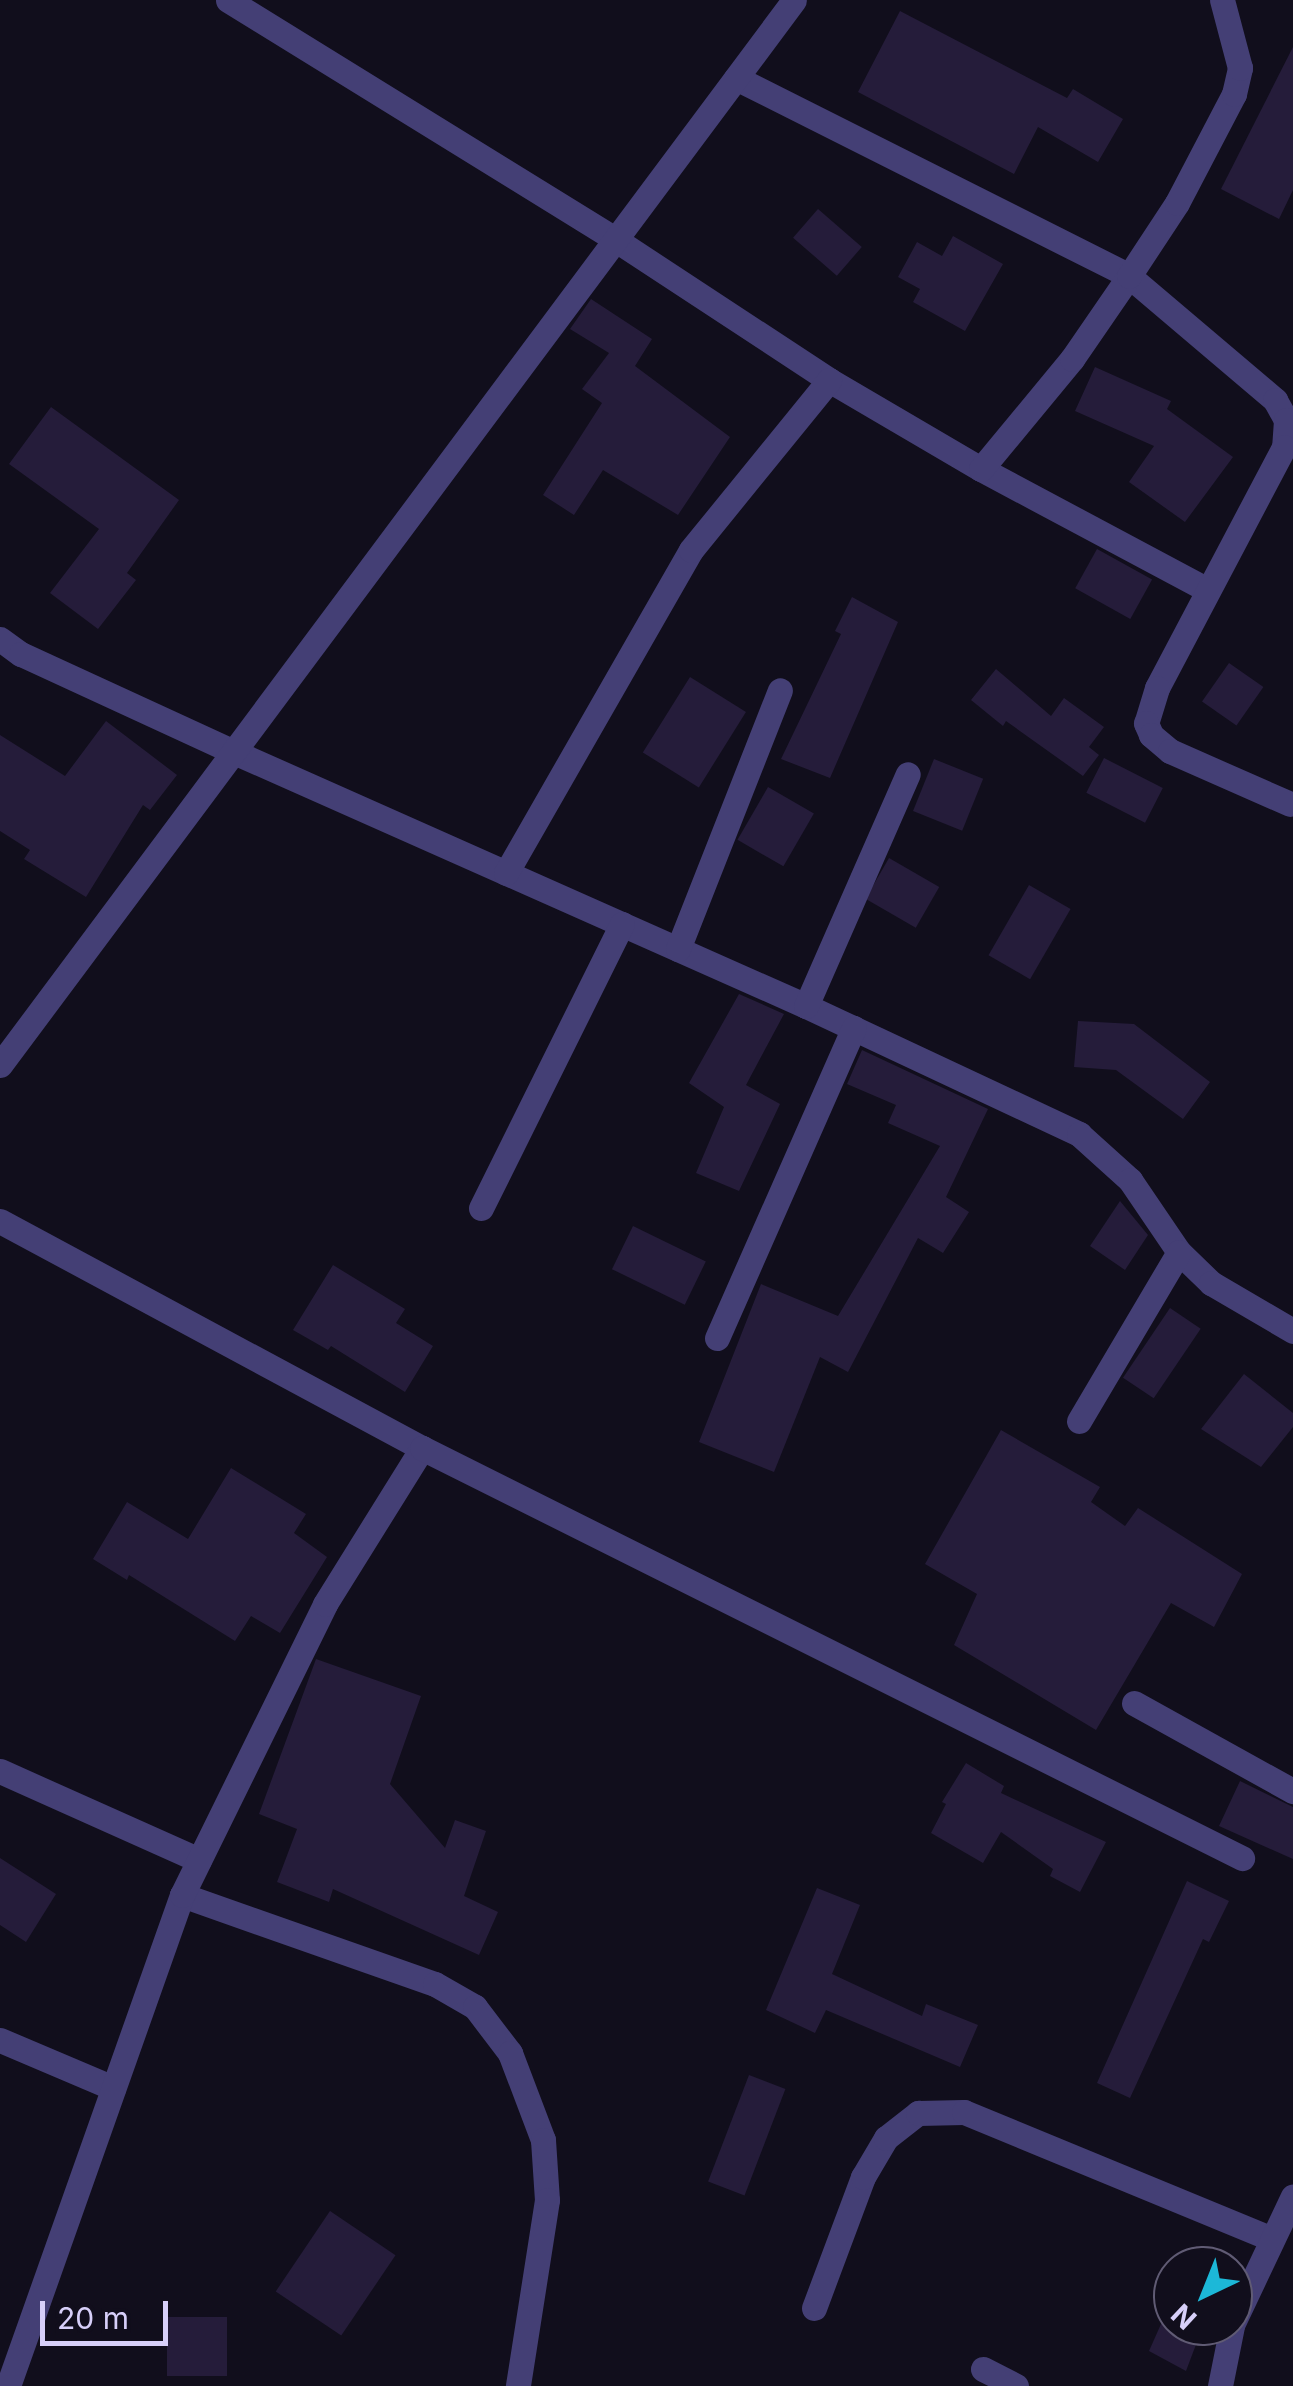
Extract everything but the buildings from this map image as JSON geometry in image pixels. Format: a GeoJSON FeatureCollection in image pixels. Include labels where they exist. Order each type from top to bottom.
{"type":"FeatureCollection","features":[{"type":"Feature","properties":{"kind":"street"},"geometry":{"type":"LineString","coordinates":[[228,0],[616,240],[829,380],[982,469],[1208,590]]}},
{"type":"Feature","properties":{"kind":"street"},"geometry":{"type":"LineString","coordinates":[[0,1065],[794,0]]}},
{"type":"Feature","properties":{"kind":"street"},"geometry":{"type":"LineString","coordinates":[[982,469],[1072,360],[1177,203],[1239,80],[1240,68],[1222,0]]}},
{"type":"Feature","properties":{"kind":"street"},"geometry":{"type":"LineString","coordinates":[[736,78],[1129,276],[1275,400],[1286,420],[1284,447],[1157,688],[1146,723],[1150,734],[1170,751],[1290,804]]}},
{"type":"Feature","properties":{"kind":"street"},"geometry":{"type":"LineString","coordinates":[[506,873],[691,550],[829,380]]}},
{"type":"Feature","properties":{"kind":"street"},"geometry":{"type":"LineString","coordinates":[[0,639],[22,654],[234,752],[806,1006],[1078,1134],[1130,1180],[1178,1252],[1211,1283],[1293,1331]]}},
{"type":"Feature","properties":{"kind":"street"},"geometry":{"type":"LineString","coordinates":[[678,949],[780,690]]}},
{"type":"Feature","properties":{"kind":"street"},"geometry":{"type":"LineString","coordinates":[[806,1006],[908,774]]}},
{"type":"Feature","properties":{"kind":"street"},"geometry":{"type":"LineString","coordinates":[[481,1208],[622,924]]}},
{"type":"Feature","properties":{"kind":"street"},"geometry":{"type":"LineString","coordinates":[[718,1338],[854,1028]]}},
{"type":"Feature","properties":{"kind":"street"},"geometry":{"type":"LineString","coordinates":[[0,1222],[422,1448],[1242,1858]]}},
{"type":"Feature","properties":{"kind":"street"},"geometry":{"type":"LineString","coordinates":[[1080,1420],[1178,1252]]}},
{"type":"Feature","properties":{"kind":"street"},"geometry":{"type":"LineString","coordinates":[[8,2386],[182,1896],[326,1604],[422,1448]]}},
{"type":"Feature","properties":{"kind":"street"},"geometry":{"type":"LineString","coordinates":[[1134,1703],[1293,1790]]}},
{"type":"Feature","properties":{"kind":"street"},"geometry":{"type":"LineString","coordinates":[[0,1771],[199,1860]]}},
{"type":"Feature","properties":{"kind":"street"},"geometry":{"type":"LineString","coordinates":[[182,1896],[435,1984],[475,2007],[510,2053],[543,2140],[547,2200],[518,2386]]}},
{"type":"Feature","properties":{"kind":"street"},"geometry":{"type":"LineString","coordinates":[[0,2040],[113,2088]]}},
{"type":"Feature","properties":{"kind":"street"},"geometry":{"type":"LineString","coordinates":[[814,2308],[863,2177],[886,2138],[918,2113],[964,2112],[1272,2238]]}},
{"type":"Feature","properties":{"kind":"street"},"geometry":{"type":"LineString","coordinates":[[1253,2280],[1293,2196]]}},
{"type":"Feature","properties":{"kind":"street"},"geometry":{"type":"LineString","coordinates":[[1220,2386],[1228,2346]]}},
{"type":"Feature","properties":{"kind":"street"},"geometry":{"type":"LineString","coordinates":[[982,2369],[1016,2386]]}}]}
